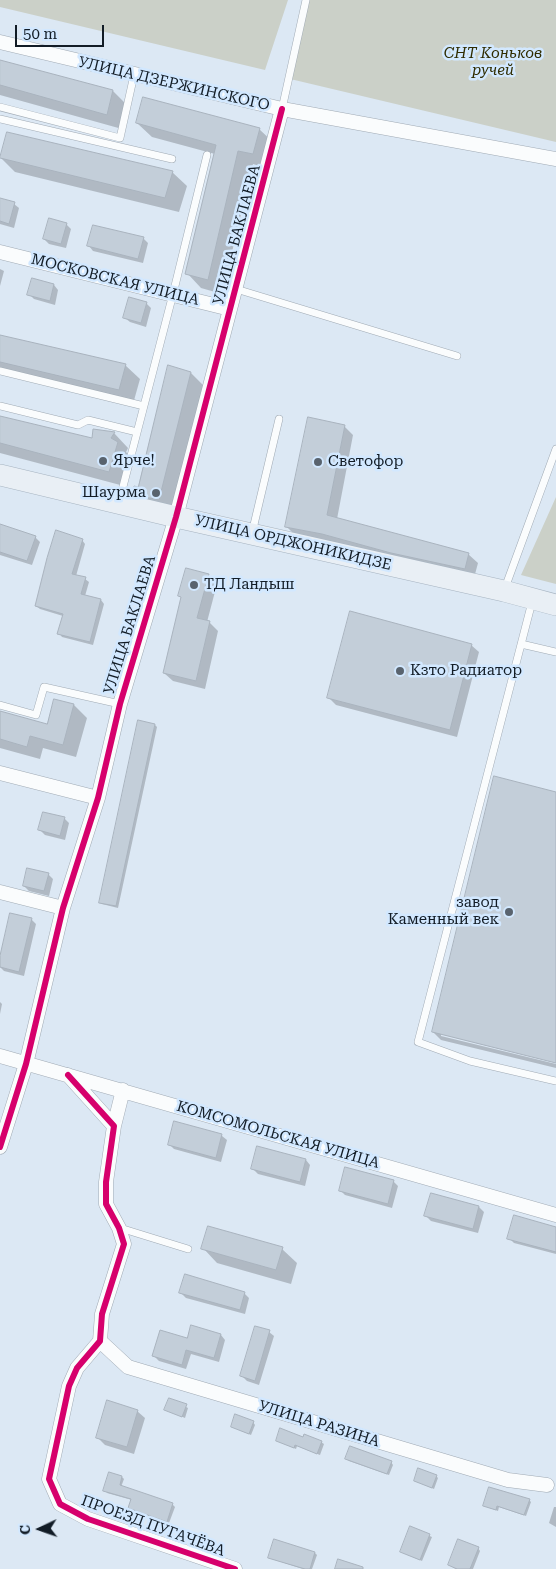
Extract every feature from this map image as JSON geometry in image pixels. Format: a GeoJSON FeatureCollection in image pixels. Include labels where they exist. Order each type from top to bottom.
{"type":"FeatureCollection","features":[{"type":"Feature","properties":{"kind":"main road","name":"УЛИЦА ОРДЖОНИКИДЗЕ"},"geometry":{"type":"LineString","coordinates":[[0,475],[504,591],[556,605]]}},
{"type":"Feature","properties":{"kind":"street","name":"УЛИЦА ДЗЕРЖИНСКОГО"},"geometry":{"type":"LineString","coordinates":[[0,42],[282,109],[556,159]]}},
{"type":"Feature","properties":{"kind":"street","name":"УЛИЦА БАКЛАЕВА"},"geometry":{"type":"LineString","coordinates":[[0,1147],[26,1064],[63,908],[98,798],[120,704],[176,517],[282,109]]}},
{"type":"Feature","properties":{"kind":"street","name":"МОСКОВСКАЯ УЛИЦА"},"geometry":{"type":"LineString","coordinates":[[0,252],[230,309]]}},
{"type":"Feature","properties":{"kind":"street"},"geometry":{"type":"LineString","coordinates":[[0,772],[98,798]]}},
{"type":"Feature","properties":{"kind":"street"},"geometry":{"type":"LineString","coordinates":[[0,892],[63,908]]}},
{"type":"Feature","properties":{"kind":"street","name":"КОМСОМОЛЬСКАЯ УЛИЦА"},"geometry":{"type":"LineString","coordinates":[[0,1056],[556,1214]]}},
{"type":"Feature","properties":{"kind":"street"},"geometry":{"type":"LineString","coordinates":[[68,1075],[114,1126]]}},
{"type":"Feature","properties":{"kind":"street"},"geometry":{"type":"LineString","coordinates":[[100,1341],[102,1314],[124,1244],[119,1228],[106,1204],[106,1182],[114,1126],[123,1090]]}},
{"type":"Feature","properties":{"kind":"street","name":"ПРОЕЗД ПУГАЧЁВА"},"geometry":{"type":"LineString","coordinates":[[100,1341],[77,1368],[69,1386],[49,1479],[60,1504],[88,1519],[235,1569]]}},
{"type":"Feature","properties":{"kind":"street","name":"УЛИЦА РАЗИНА"},"geometry":{"type":"LineString","coordinates":[[100,1341],[128,1367],[508,1480],[550,1484]]}},
{"type":"Feature","properties":{"kind":"lane"},"geometry":{"type":"LineString","coordinates":[[282,109],[306,0]]}},
{"type":"Feature","properties":{"kind":"lane"},"geometry":{"type":"LineString","coordinates":[[0,107],[120,138],[134,75]]}},
{"type":"Feature","properties":{"kind":"lane"},"geometry":{"type":"LineString","coordinates":[[0,119],[172,159]]}},
{"type":"Feature","properties":{"kind":"lane"},"geometry":{"type":"LineString","coordinates":[[119,503],[207,155]]}},
{"type":"Feature","properties":{"kind":"lane"},"geometry":{"type":"LineString","coordinates":[[236,288],[457,356]]}},
{"type":"Feature","properties":{"kind":"lane"},"geometry":{"type":"LineString","coordinates":[[0,371],[144,406]]}},
{"type":"Feature","properties":{"kind":"lane"},"geometry":{"type":"LineString","coordinates":[[0,406],[78,425],[88,420],[137,432]]}},
{"type":"Feature","properties":{"kind":"lane"},"geometry":{"type":"LineString","coordinates":[[252,533],[279,419]]}},
{"type":"Feature","properties":{"kind":"lane"},"geometry":{"type":"LineString","coordinates":[[504,591],[556,449]]}},
{"type":"Feature","properties":{"kind":"lane"},"geometry":{"type":"LineString","coordinates":[[532,599],[418,1042],[470,1061],[556,1081]]}},
{"type":"Feature","properties":{"kind":"lane"},"geometry":{"type":"LineString","coordinates":[[521,644],[556,652]]}},
{"type":"Feature","properties":{"kind":"lane"},"geometry":{"type":"LineString","coordinates":[[0,705],[36,715],[44,687],[120,704]]}},
{"type":"Feature","properties":{"kind":"lane"},"geometry":{"type":"LineString","coordinates":[[119,1228],[188,1249]]}},
{"type":"Feature","properties":{"kind":"green space"},"geometry":{"type":"Polygon","coordinates":[[[0,0],[288,0],[265,70],[0,7],[0,0]]]}},
{"type":"Feature","properties":{"kind":"green space","name":"СНТ Коньков ручей"},"geometry":{"type":"Polygon","coordinates":[[[308,0],[556,0],[556,142],[286,78],[308,0]]]}},
{"type":"Feature","properties":{"kind":"green space"},"geometry":{"type":"Polygon","coordinates":[[[556,497],[556,584],[521,575],[556,497]]]}},
{"type":"Feature","properties":{"kind":"building"},"geometry":{"type":"Polygon","coordinates":[[[0,60],[113,90],[107,115],[0,85],[0,60]]]}},
{"type":"Feature","properties":{"kind":"building"},"geometry":{"type":"Polygon","coordinates":[[[143,97],[260,128],[253,154],[238,151],[208,280],[185,274],[216,145],[136,123],[143,97]]]}},
{"type":"Feature","properties":{"kind":"building"},"geometry":{"type":"Polygon","coordinates":[[[7,132],[173,171],[165,198],[0,158],[7,132]]]}},
{"type":"Feature","properties":{"kind":"building"},"geometry":{"type":"Polygon","coordinates":[[[0,198],[15,202],[9,224],[0,221],[0,198]]]}},
{"type":"Feature","properties":{"kind":"building"},"geometry":{"type":"Polygon","coordinates":[[[49,218],[67,223],[61,244],[43,239],[49,218]]]}},
{"type":"Feature","properties":{"kind":"building"},"geometry":{"type":"Polygon","coordinates":[[[93,225],[144,237],[138,259],[87,246],[93,225]]]}},
{"type":"Feature","properties":{"kind":"building"},"geometry":{"type":"Polygon","coordinates":[[[32,278],[54,284],[50,301],[27,295],[32,278]]]}},
{"type":"Feature","properties":{"kind":"building"},"geometry":{"type":"Polygon","coordinates":[[[129,297],[147,302],[141,323],[123,318],[129,297]]]}},
{"type":"Feature","properties":{"kind":"building"},"geometry":{"type":"Polygon","coordinates":[[[0,335],[126,364],[119,390],[0,362],[0,335]]]}},
{"type":"Feature","properties":{"kind":"building"},"geometry":{"type":"Polygon","coordinates":[[[168,365],[191,372],[159,500],[132,494],[134,486],[138,487],[168,365]]]}},
{"type":"Feature","properties":{"kind":"building"},"geometry":{"type":"Polygon","coordinates":[[[0,416],[92,438],[93,429],[115,432],[111,438],[118,442],[109,472],[0,443],[0,416]]]}},
{"type":"Feature","properties":{"kind":"building","name":"Светофор"},"geometry":{"type":"Polygon","coordinates":[[[308,417],[345,425],[327,515],[469,553],[465,569],[391,553],[322,534],[285,527],[308,417]]]}},
{"type":"Feature","properties":{"kind":"building"},"geometry":{"type":"Polygon","coordinates":[[[0,524],[36,536],[27,561],[0,552],[0,524]]]}},
{"type":"Feature","properties":{"kind":"building"},"geometry":{"type":"Polygon","coordinates":[[[56,530],[83,539],[72,574],[86,577],[81,594],[101,599],[90,642],[57,634],[63,614],[35,606],[56,530]]]}},
{"type":"Feature","properties":{"kind":"building"},"geometry":{"type":"Polygon","coordinates":[[[186,568],[209,574],[197,618],[210,621],[196,681],[163,673],[181,597],[178,596],[186,568]]]}},
{"type":"Feature","properties":{"kind":"building","name":"Кзто Радиатор"},"geometry":{"type":"Polygon","coordinates":[[[350,611],[472,644],[450,730],[327,698],[350,611]]]}},
{"type":"Feature","properties":{"kind":"building"},"geometry":{"type":"Polygon","coordinates":[[[54,699],[74,704],[63,745],[30,736],[27,747],[0,739],[0,711],[47,724],[54,699]]]}},
{"type":"Feature","properties":{"kind":"building"},"geometry":{"type":"Polygon","coordinates":[[[138,720],[155,724],[116,906],[99,903],[138,720]]]}},
{"type":"Feature","properties":{"kind":"building","name":"завод Каменный век"},"geometry":{"type":"Polygon","coordinates":[[[494,776],[556,792],[556,1063],[432,1032],[494,776]]]}},
{"type":"Feature","properties":{"kind":"building"},"geometry":{"type":"Polygon","coordinates":[[[43,812],[65,817],[60,836],[38,830],[43,812]]]}},
{"type":"Feature","properties":{"kind":"building"},"geometry":{"type":"Polygon","coordinates":[[[27,868],[49,873],[44,891],[23,886],[27,868]]]}},
{"type":"Feature","properties":{"kind":"building"},"geometry":{"type":"Polygon","coordinates":[[[10,913],[32,918],[19,972],[0,967],[0,956],[10,913]]]}},
{"type":"Feature","properties":{"kind":"building"},"geometry":{"type":"Polygon","coordinates":[[[174,1121],[222,1134],[216,1158],[168,1145],[174,1121]]]}},
{"type":"Feature","properties":{"kind":"building"},"geometry":{"type":"Polygon","coordinates":[[[257,1146],[306,1159],[300,1182],[251,1169],[257,1146]]]}},
{"type":"Feature","properties":{"kind":"building"},"geometry":{"type":"Polygon","coordinates":[[[345,1167],[394,1180],[388,1204],[339,1191],[345,1167]]]}},
{"type":"Feature","properties":{"kind":"building"},"geometry":{"type":"Polygon","coordinates":[[[431,1193],[479,1206],[473,1229],[424,1216],[431,1193]]]}},
{"type":"Feature","properties":{"kind":"building"},"geometry":{"type":"Polygon","coordinates":[[[514,1215],[556,1227],[556,1252],[507,1239],[514,1215]]]}},
{"type":"Feature","properties":{"kind":"building"},"geometry":{"type":"Polygon","coordinates":[[[208,1226],[283,1247],[276,1270],[201,1249],[208,1226]]]}},
{"type":"Feature","properties":{"kind":"building"},"geometry":{"type":"Polygon","coordinates":[[[185,1274],[245,1292],[240,1310],[179,1293],[185,1274]]]}},
{"type":"Feature","properties":{"kind":"building"},"geometry":{"type":"Polygon","coordinates":[[[191,1325],[221,1334],[214,1358],[186,1350],[182,1365],[152,1356],[160,1330],[187,1338],[191,1325]]]}},
{"type":"Feature","properties":{"kind":"building"},"geometry":{"type":"Polygon","coordinates":[[[255,1326],[270,1330],[255,1381],[240,1376],[255,1326]]]}},
{"type":"Feature","properties":{"kind":"building"},"geometry":{"type":"Polygon","coordinates":[[[169,1398],[187,1404],[182,1417],[164,1410],[169,1398]]]}},
{"type":"Feature","properties":{"kind":"building"},"geometry":{"type":"Polygon","coordinates":[[[107,1400],[138,1410],[127,1447],[96,1438],[107,1400]]]}},
{"type":"Feature","properties":{"kind":"building"},"geometry":{"type":"Polygon","coordinates":[[[235,1414],[254,1421],[249,1434],[231,1427],[235,1414]]]}},
{"type":"Feature","properties":{"kind":"building"},"geometry":{"type":"Polygon","coordinates":[[[280,1428],[303,1437],[304,1434],[322,1441],[317,1454],[295,1445],[294,1448],[276,1441],[280,1428]]]}},
{"type":"Feature","properties":{"kind":"building"},"geometry":{"type":"Polygon","coordinates":[[[350,1446],[392,1461],[387,1474],[345,1459],[350,1446]]]}},
{"type":"Feature","properties":{"kind":"building"},"geometry":{"type":"Polygon","coordinates":[[[418,1468],[437,1475],[432,1488],[414,1481],[418,1468]]]}},
{"type":"Feature","properties":{"kind":"building"},"geometry":{"type":"Polygon","coordinates":[[[109,1472],[122,1476],[120,1485],[173,1503],[167,1522],[128,1508],[131,1499],[103,1491],[109,1472]]]}},
{"type":"Feature","properties":{"kind":"building"},"geometry":{"type":"Polygon","coordinates":[[[489,1487],[530,1499],[524,1515],[497,1506],[496,1510],[483,1506],[489,1487]]]}},
{"type":"Feature","properties":{"kind":"building"},"geometry":{"type":"Polygon","coordinates":[[[410,1526],[430,1534],[420,1560],[400,1552],[410,1526]]]}},
{"type":"Feature","properties":{"kind":"building"},"geometry":{"type":"Polygon","coordinates":[[[274,1539],[315,1552],[310,1569],[268,1558],[274,1539]]]}},
{"type":"Feature","properties":{"kind":"building"},"geometry":{"type":"Polygon","coordinates":[[[458,1539],[479,1547],[470,1569],[457,1569],[448,1565],[458,1539]]]}},
{"type":"Feature","properties":{"kind":"building"},"geometry":{"type":"Polygon","coordinates":[[[338,1559],[363,1567],[363,1569],[335,1569],[338,1559]]]}},
{"type":"Feature","properties":{"kind":"cycle path"},"geometry":{"type":"LineString","coordinates":[[0,1147],[26,1064],[63,908],[98,798],[120,704],[176,517],[282,109]]}},
{"type":"Feature","properties":{"kind":"cycle path"},"geometry":{"type":"LineString","coordinates":[[68,1075],[114,1126],[106,1182],[106,1204],[119,1228],[124,1244],[102,1314],[100,1341],[77,1368],[69,1386],[49,1479],[60,1504],[88,1519],[235,1569]]}},
{"type":"Feature","properties":{"kind":"place","name":"Ярче!"},"geometry":{"type":"Point","coordinates":[103,461]}},
{"type":"Feature","properties":{"kind":"place","name":"Светофор"},"geometry":{"type":"Point","coordinates":[318,462]}},
{"type":"Feature","properties":{"kind":"place","name":"Шаурма"},"geometry":{"type":"Point","coordinates":[156,493]}},
{"type":"Feature","properties":{"kind":"place","name":"ТД Ландыш"},"geometry":{"type":"Point","coordinates":[194,585]}},
{"type":"Feature","properties":{"kind":"place","name":"Кзто Радиатор"},"geometry":{"type":"Point","coordinates":[400,671]}},
{"type":"Feature","properties":{"kind":"place","name":"завод Каменный век"},"geometry":{"type":"Point","coordinates":[509,912]}}]}
